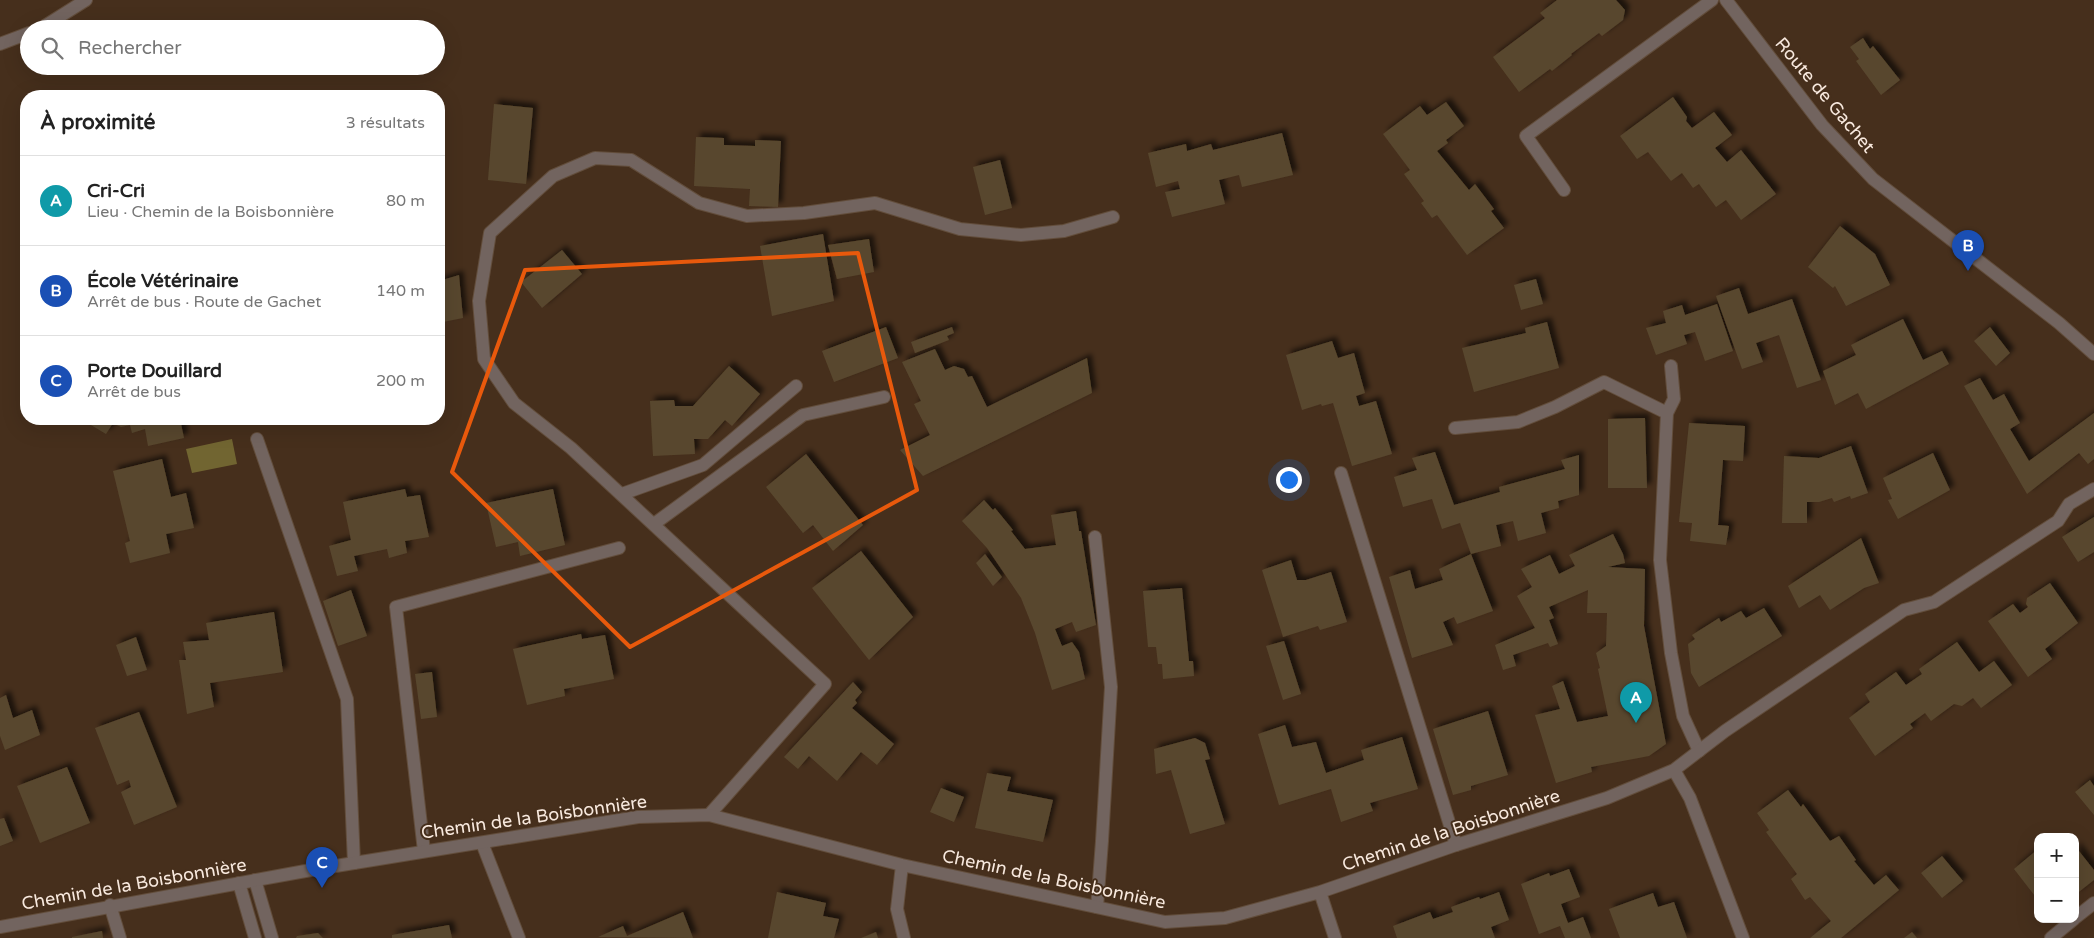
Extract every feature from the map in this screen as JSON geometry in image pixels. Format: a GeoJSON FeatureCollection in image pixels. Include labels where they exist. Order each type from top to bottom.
{"type":"FeatureCollection","features":[{"type":"Feature","properties":{"kind":"street"},"geometry":{"type":"LineString","coordinates":[[54,20],[86,0]]}},
{"type":"Feature","properties":{"kind":"street"},"geometry":{"type":"LineString","coordinates":[[1564,190],[1526,136],[1712,0]]}},
{"type":"Feature","properties":{"kind":"street","name":"Route de Gachet"},"geometry":{"type":"LineString","coordinates":[[1726,0],[1822,125],[1873,179],[2060,323],[2094,354]]}},
{"type":"Feature","properties":{"kind":"street"},"geometry":{"type":"LineString","coordinates":[[0,44],[20,36]]}},
{"type":"Feature","properties":{"kind":"street"},"geometry":{"type":"LineString","coordinates":[[709,815],[825,684],[572,448],[514,403],[484,359],[479,301],[490,234],[553,176],[595,158],[631,160],[699,203],[747,216],[804,213],[875,203],[960,229],[1021,235],[1064,231],[1113,217]]}},
{"type":"Feature","properties":{"kind":"street"},"geometry":{"type":"LineString","coordinates":[[1671,366],[1674,399],[1667,413],[1660,560],[1670,653],[1683,716],[1698,751]]}},
{"type":"Feature","properties":{"kind":"street"},"geometry":{"type":"LineString","coordinates":[[1455,428],[1518,422],[1555,407],[1604,382],[1667,413]]}},
{"type":"Feature","properties":{"kind":"street"},"geometry":{"type":"LineString","coordinates":[[622,494],[703,465],[796,386]]}},
{"type":"Feature","properties":{"kind":"street"},"geometry":{"type":"LineString","coordinates":[[654,524],[803,415],[884,397]]}},
{"type":"Feature","properties":{"kind":"street"},"geometry":{"type":"LineString","coordinates":[[256,439],[347,699],[354,863]]}},
{"type":"Feature","properties":{"kind":"street"},"geometry":{"type":"LineString","coordinates":[[1341,473],[1456,845]]}},
{"type":"Feature","properties":{"kind":"street","name":"Chemin de la Boisbonnière"},"geometry":{"type":"LineString","coordinates":[[0,927],[110,905],[255,880],[638,817],[709,815],[902,865],[1165,922],[1225,918],[1320,892],[1456,845],[1608,798],[1674,770],[1725,731],[1904,610],[1934,602],[2058,521],[2069,504],[2094,489]]}},
{"type":"Feature","properties":{"kind":"street"},"geometry":{"type":"LineString","coordinates":[[1096,537],[1111,687],[1097,907]]}},
{"type":"Feature","properties":{"kind":"street"},"geometry":{"type":"LineString","coordinates":[[424,851],[396,607],[619,548]]}},
{"type":"Feature","properties":{"kind":"street"},"geometry":{"type":"LineString","coordinates":[[1674,770],[1690,798],[1743,938]]}},
{"type":"Feature","properties":{"kind":"street"},"geometry":{"type":"LineString","coordinates":[[482,843],[519,938]]}},
{"type":"Feature","properties":{"kind":"street"},"geometry":{"type":"LineString","coordinates":[[902,865],[897,909],[904,938]]}},
{"type":"Feature","properties":{"kind":"street"},"geometry":{"type":"LineString","coordinates":[[255,880],[272,938]]}},
{"type":"Feature","properties":{"kind":"street"},"geometry":{"type":"LineString","coordinates":[[239,883],[255,938]]}},
{"type":"Feature","properties":{"kind":"street"},"geometry":{"type":"LineString","coordinates":[[1320,892],[1335,938]]}},
{"type":"Feature","properties":{"kind":"street"},"geometry":{"type":"LineString","coordinates":[[2079,916],[2094,903]]}},
{"type":"Feature","properties":{"kind":"street"},"geometry":{"type":"LineString","coordinates":[[110,905],[120,938]]}},
{"type":"Feature","properties":{"kind":"street"},"geometry":{"type":"LineString","coordinates":[[2051,938],[2070,923]]}},
{"type":"Feature","properties":{"kind":"highlighted area"},"geometry":{"type":"Polygon","coordinates":[[[858,253],[917,490],[630,647],[452,472],[525,270],[858,253]]]}},
{"type":"Feature","properties":{"kind":"shaded area"},"geometry":{"type":"Polygon","coordinates":[[[232,439],[237,464],[192,473],[186,449],[232,439]]]}},
{"type":"Feature","properties":{"kind":"building"},"geometry":{"type":"Polygon","coordinates":[[[1557,0],[1616,0],[1625,10],[1623,20],[1602,36],[1599,33],[1552,71],[1550,69],[1519,92],[1493,57],[1545,18],[1540,13],[1557,0]]]}},
{"type":"Feature","properties":{"kind":"building"},"geometry":{"type":"Polygon","coordinates":[[[1863,38],[1870,49],[1873,46],[1900,80],[1881,95],[1856,61],[1859,59],[1850,47],[1863,38]]]}},
{"type":"Feature","properties":{"kind":"building"},"geometry":{"type":"Polygon","coordinates":[[[1673,97],[1692,128],[1714,112],[1732,135],[1715,148],[1727,162],[1741,150],[1776,194],[1741,220],[1726,200],[1716,207],[1699,184],[1693,188],[1682,173],[1671,181],[1648,152],[1637,159],[1620,136],[1673,97]]]}},
{"type":"Feature","properties":{"kind":"building"},"geometry":{"type":"Polygon","coordinates":[[[1446,102],[1464,126],[1446,140],[1448,143],[1437,151],[1469,190],[1475,184],[1494,209],[1491,211],[1504,228],[1467,255],[1437,215],[1432,218],[1421,203],[1424,201],[1404,174],[1410,170],[1383,134],[1420,106],[1427,115],[1446,102]]]}},
{"type":"Feature","properties":{"kind":"building"},"geometry":{"type":"Polygon","coordinates":[[[494,104],[533,108],[526,184],[488,180],[494,104]]]}},
{"type":"Feature","properties":{"kind":"building"},"geometry":{"type":"Polygon","coordinates":[[[1282,133],[1293,175],[1242,187],[1239,175],[1219,180],[1225,204],[1172,217],[1165,192],[1180,189],[1178,181],[1156,187],[1148,153],[1186,144],[1187,151],[1211,144],[1213,150],[1282,133]]]}},
{"type":"Feature","properties":{"kind":"building"},"geometry":{"type":"Polygon","coordinates":[[[696,137],[724,138],[724,145],[755,146],[755,140],[781,141],[778,207],[749,206],[750,189],[694,186],[696,137]]]}},
{"type":"Feature","properties":{"kind":"building"},"geometry":{"type":"Polygon","coordinates":[[[1000,160],[1012,208],[985,215],[973,167],[1000,160]]]}},
{"type":"Feature","properties":{"kind":"building"},"geometry":{"type":"Polygon","coordinates":[[[1840,226],[1875,254],[1890,285],[1846,306],[1835,286],[1833,288],[1808,267],[1840,226]]]}},
{"type":"Feature","properties":{"kind":"building"},"geometry":{"type":"Polygon","coordinates":[[[823,234],[834,301],[772,316],[760,246],[823,234]]]}},
{"type":"Feature","properties":{"kind":"building"},"geometry":{"type":"Polygon","coordinates":[[[869,239],[874,272],[837,279],[828,245],[869,239]]]}},
{"type":"Feature","properties":{"kind":"building"},"geometry":{"type":"Polygon","coordinates":[[[562,250],[582,274],[542,308],[521,282],[562,250]]]}},
{"type":"Feature","properties":{"kind":"building"},"geometry":{"type":"Polygon","coordinates":[[[459,275],[463,318],[445,322],[445,279],[459,275]]]}},
{"type":"Feature","properties":{"kind":"building"},"geometry":{"type":"Polygon","coordinates":[[[1536,279],[1543,304],[1521,310],[1514,285],[1536,279]]]}},
{"type":"Feature","properties":{"kind":"building"},"geometry":{"type":"Polygon","coordinates":[[[1739,288],[1748,314],[1792,299],[1821,380],[1797,388],[1779,335],[1756,343],[1763,362],[1742,369],[1716,296],[1739,288]]]}},
{"type":"Feature","properties":{"kind":"building"},"geometry":{"type":"Polygon","coordinates":[[[1717,304],[1733,351],[1705,361],[1695,332],[1684,335],[1687,344],[1656,355],[1646,328],[1666,323],[1663,311],[1682,305],[1685,315],[1717,304]]]}},
{"type":"Feature","properties":{"kind":"building"},"geometry":{"type":"Polygon","coordinates":[[[1903,319],[1923,360],[1942,351],[1949,364],[1866,409],[1858,393],[1835,405],[1823,371],[1856,355],[1851,345],[1903,319]]]}},
{"type":"Feature","properties":{"kind":"building"},"geometry":{"type":"Polygon","coordinates":[[[1547,322],[1559,368],[1474,392],[1462,348],[1526,333],[1525,328],[1547,322]]]}},
{"type":"Feature","properties":{"kind":"building"},"geometry":{"type":"Polygon","coordinates":[[[886,327],[898,358],[834,382],[822,351],[886,327]]]}},
{"type":"Feature","properties":{"kind":"building"},"geometry":{"type":"Polygon","coordinates":[[[952,327],[954,333],[947,336],[949,340],[915,353],[911,342],[952,327]]]}},
{"type":"Feature","properties":{"kind":"building"},"geometry":{"type":"Polygon","coordinates":[[[1990,327],[2010,353],[1996,366],[1974,341],[1990,327]]]}},
{"type":"Feature","properties":{"kind":"building"},"geometry":{"type":"Polygon","coordinates":[[[1332,341],[1338,358],[1354,353],[1365,393],[1356,396],[1359,406],[1376,401],[1392,454],[1352,466],[1333,403],[1322,406],[1321,404],[1302,410],[1286,355],[1332,341]]]}},
{"type":"Feature","properties":{"kind":"building"},"geometry":{"type":"Polygon","coordinates":[[[935,349],[945,370],[954,366],[964,369],[968,377],[972,376],[987,407],[1087,358],[1092,393],[923,476],[900,450],[930,435],[914,404],[921,401],[902,362],[935,349]]]}},
{"type":"Feature","properties":{"kind":"building"},"geometry":{"type":"Polygon","coordinates":[[[729,366],[760,394],[732,426],[725,420],[708,439],[694,439],[695,454],[653,456],[650,401],[674,400],[675,406],[693,406],[729,366]]]}},
{"type":"Feature","properties":{"kind":"building"},"geometry":{"type":"Polygon","coordinates":[[[1980,378],[1993,400],[2004,394],[2020,423],[2010,429],[2029,461],[2094,413],[2094,459],[2088,464],[2079,453],[2027,494],[1964,386],[1980,378]]]}},
{"type":"Feature","properties":{"kind":"building"},"geometry":{"type":"Polygon","coordinates":[[[1645,418],[1647,488],[1608,488],[1608,419],[1645,418]]]}},
{"type":"Feature","properties":{"kind":"building"},"geometry":{"type":"Polygon","coordinates":[[[1689,423],[1745,426],[1743,461],[1723,460],[1718,525],[1729,526],[1726,545],[1690,541],[1692,523],[1679,522],[1689,423]]]}},
{"type":"Feature","properties":{"kind":"building"},"geometry":{"type":"Polygon","coordinates":[[[91,425],[112,425],[106,434],[91,425]]]}},
{"type":"Feature","properties":{"kind":"building"},"geometry":{"type":"Polygon","coordinates":[[[130,425],[181,425],[184,438],[148,446],[145,429],[132,433],[130,425]]]}},
{"type":"Feature","properties":{"kind":"building"},"geometry":{"type":"Polygon","coordinates":[[[1851,446],[1868,493],[1851,499],[1850,496],[1834,502],[1832,498],[1819,502],[1807,502],[1807,523],[1782,523],[1784,456],[1819,458],[1851,446]]]}},
{"type":"Feature","properties":{"kind":"building"},"geometry":{"type":"Polygon","coordinates":[[[1435,452],[1454,505],[1500,492],[1499,487],[1565,469],[1561,460],[1579,455],[1579,495],[1558,501],[1559,508],[1541,513],[1546,533],[1518,541],[1513,521],[1496,525],[1501,546],[1471,554],[1460,523],[1442,529],[1432,499],[1403,507],[1394,477],[1417,470],[1412,458],[1435,452]]]}},
{"type":"Feature","properties":{"kind":"building"},"geometry":{"type":"Polygon","coordinates":[[[1933,453],[1950,490],[1898,519],[1888,500],[1892,499],[1883,478],[1933,453]]]}},
{"type":"Feature","properties":{"kind":"building"},"geometry":{"type":"Polygon","coordinates":[[[806,454],[863,525],[833,551],[813,525],[803,533],[766,487],[806,454]]]}},
{"type":"Feature","properties":{"kind":"building"},"geometry":{"type":"Polygon","coordinates":[[[162,459],[171,497],[186,493],[194,528],[166,534],[170,553],[130,563],[125,543],[130,541],[113,471],[162,459]]]}},
{"type":"Feature","properties":{"kind":"building"},"geometry":{"type":"Polygon","coordinates":[[[405,489],[407,497],[420,495],[429,537],[405,541],[407,553],[389,558],[387,549],[354,556],[358,571],[337,576],[329,546],[351,540],[343,502],[405,489]]]}},
{"type":"Feature","properties":{"kind":"building"},"geometry":{"type":"Polygon","coordinates":[[[553,489],[565,545],[520,556],[518,542],[496,547],[486,503],[553,489]]]}},
{"type":"Feature","properties":{"kind":"building"},"geometry":{"type":"Polygon","coordinates":[[[984,500],[993,510],[995,508],[1013,530],[1011,531],[1025,549],[1056,545],[1051,515],[1076,511],[1096,625],[1076,632],[1072,622],[1055,629],[1062,646],[1072,642],[1079,652],[1085,679],[1052,690],[1035,633],[1021,598],[987,548],[962,521],[984,500]]]}},
{"type":"Feature","properties":{"kind":"building"},"geometry":{"type":"Polygon","coordinates":[[[2094,517],[2094,552],[2078,562],[2062,537],[2094,517]]]}},
{"type":"Feature","properties":{"kind":"building"},"geometry":{"type":"Polygon","coordinates":[[[1613,534],[1623,554],[1625,563],[1608,567],[1645,569],[1644,626],[1666,744],[1649,756],[1591,767],[1592,772],[1556,783],[1535,715],[1560,709],[1552,686],[1563,681],[1577,722],[1608,716],[1596,653],[1606,646],[1607,613],[1587,613],[1588,590],[1549,607],[1554,618],[1549,620],[1558,644],[1550,647],[1548,643],[1513,655],[1516,666],[1503,670],[1495,645],[1535,628],[1517,596],[1532,587],[1521,569],[1550,555],[1559,574],[1575,566],[1569,555],[1613,534]]]}},
{"type":"Feature","properties":{"kind":"building"},"geometry":{"type":"Polygon","coordinates":[[[1861,538],[1879,583],[1864,588],[1830,610],[1820,595],[1799,608],[1788,586],[1861,538]]]}},
{"type":"Feature","properties":{"kind":"building"},"geometry":{"type":"Polygon","coordinates":[[[861,551],[913,617],[869,660],[812,588],[861,551]]]}},
{"type":"Feature","properties":{"kind":"building"},"geometry":{"type":"Polygon","coordinates":[[[985,554],[1002,577],[993,586],[976,563],[985,554]]]}},
{"type":"Feature","properties":{"kind":"building"},"geometry":{"type":"Polygon","coordinates":[[[1471,554],[1493,611],[1457,624],[1454,617],[1443,622],[1453,645],[1412,658],[1389,577],[1410,570],[1415,589],[1443,580],[1439,569],[1471,554]]]}},
{"type":"Feature","properties":{"kind":"building"},"geometry":{"type":"Polygon","coordinates":[[[1291,560],[1297,580],[1306,580],[1331,572],[1347,622],[1320,630],[1318,626],[1283,637],[1262,570],[1291,560]]]}},
{"type":"Feature","properties":{"kind":"building"},"geometry":{"type":"Polygon","coordinates":[[[2050,583],[2078,623],[2045,649],[2052,659],[2028,677],[1988,621],[2013,604],[2020,613],[2028,607],[2026,604],[2027,598],[2050,583]]]}},
{"type":"Feature","properties":{"kind":"building"},"geometry":{"type":"Polygon","coordinates":[[[1182,588],[1189,661],[1193,661],[1194,676],[1163,679],[1162,664],[1158,664],[1156,647],[1148,647],[1143,591],[1182,588]]]}},
{"type":"Feature","properties":{"kind":"building"},"geometry":{"type":"Polygon","coordinates":[[[351,590],[367,636],[338,646],[323,601],[351,590]]]}},
{"type":"Feature","properties":{"kind":"building"},"geometry":{"type":"Polygon","coordinates":[[[1764,608],[1782,636],[1699,687],[1691,673],[1688,644],[1695,639],[1692,635],[1719,618],[1721,622],[1741,611],[1746,618],[1764,608]]]}},
{"type":"Feature","properties":{"kind":"building"},"geometry":{"type":"Polygon","coordinates":[[[274,612],[283,672],[210,683],[214,707],[187,714],[179,660],[186,660],[183,642],[209,640],[206,623],[274,612]]]}},
{"type":"Feature","properties":{"kind":"building"},"geometry":{"type":"Polygon","coordinates":[[[581,634],[582,639],[605,635],[614,679],[564,689],[565,696],[527,705],[513,649],[581,634]]]}},
{"type":"Feature","properties":{"kind":"building"},"geometry":{"type":"Polygon","coordinates":[[[136,637],[147,670],[127,676],[116,645],[136,637]]]}},
{"type":"Feature","properties":{"kind":"building"},"geometry":{"type":"Polygon","coordinates":[[[1284,641],[1301,694],[1283,700],[1266,646],[1284,641]]]}},
{"type":"Feature","properties":{"kind":"building"},"geometry":{"type":"Polygon","coordinates":[[[1957,642],[1979,672],[1994,661],[2012,685],[1981,708],[1973,698],[1962,706],[1954,704],[1931,721],[1925,713],[1910,724],[1913,728],[1875,756],[1849,718],[1870,702],[1865,694],[1896,672],[1906,685],[1922,674],[1919,669],[1957,642]]]}},
{"type":"Feature","properties":{"kind":"building"},"geometry":{"type":"Polygon","coordinates":[[[432,672],[437,717],[421,719],[415,674],[432,672]]]}},
{"type":"Feature","properties":{"kind":"building"},"geometry":{"type":"Polygon","coordinates":[[[853,682],[862,692],[855,700],[857,703],[852,708],[894,744],[877,765],[861,752],[837,781],[809,756],[798,769],[784,757],[853,682]]]}},
{"type":"Feature","properties":{"kind":"building"},"geometry":{"type":"Polygon","coordinates":[[[6,695],[13,718],[32,710],[40,735],[5,750],[0,736],[0,698],[6,695]]]}},
{"type":"Feature","properties":{"kind":"building"},"geometry":{"type":"Polygon","coordinates":[[[1488,711],[1508,775],[1471,786],[1471,790],[1453,795],[1433,729],[1488,711]]]}},
{"type":"Feature","properties":{"kind":"building"},"geometry":{"type":"Polygon","coordinates":[[[139,712],[177,807],[134,825],[121,792],[131,787],[129,780],[117,785],[95,728],[139,712]]]}},
{"type":"Feature","properties":{"kind":"building"},"geometry":{"type":"Polygon","coordinates":[[[1285,725],[1292,747],[1316,742],[1326,773],[1364,760],[1361,750],[1402,737],[1418,789],[1370,803],[1373,811],[1341,822],[1331,789],[1279,805],[1258,734],[1285,725]]]}},
{"type":"Feature","properties":{"kind":"building"},"geometry":{"type":"Polygon","coordinates":[[[1195,738],[1205,743],[1210,759],[1205,760],[1225,824],[1190,834],[1171,770],[1156,774],[1154,749],[1195,738]]]}},
{"type":"Feature","properties":{"kind":"building"},"geometry":{"type":"Polygon","coordinates":[[[67,767],[90,823],[40,843],[17,786],[67,767]]]}},
{"type":"Feature","properties":{"kind":"building"},"geometry":{"type":"Polygon","coordinates":[[[987,773],[1011,777],[1007,791],[1053,800],[1043,842],[975,828],[987,773]]]}},
{"type":"Feature","properties":{"kind":"building"},"geometry":{"type":"Polygon","coordinates":[[[2090,780],[2094,786],[2094,815],[2075,792],[2090,780]]]}},
{"type":"Feature","properties":{"kind":"building"},"geometry":{"type":"Polygon","coordinates":[[[941,788],[964,797],[954,822],[930,812],[941,788]]]}},
{"type":"Feature","properties":{"kind":"building"},"geometry":{"type":"Polygon","coordinates":[[[1788,790],[1801,807],[1803,804],[1830,841],[1839,836],[1856,860],[1854,861],[1874,885],[1886,875],[1899,890],[1841,938],[1810,938],[1831,921],[1810,897],[1805,900],[1791,879],[1797,874],[1766,832],[1769,830],[1757,813],[1788,790]]]}},
{"type":"Feature","properties":{"kind":"building"},"geometry":{"type":"Polygon","coordinates":[[[4,818],[13,841],[0,846],[0,819],[4,818]]]}},
{"type":"Feature","properties":{"kind":"building"},"geometry":{"type":"Polygon","coordinates":[[[2079,851],[2094,870],[2094,880],[2079,892],[2079,851]]]}},
{"type":"Feature","properties":{"kind":"building"},"geometry":{"type":"Polygon","coordinates":[[[2034,852],[2034,895],[2014,869],[2034,852]]]}},
{"type":"Feature","properties":{"kind":"building"},"geometry":{"type":"Polygon","coordinates":[[[1942,856],[1963,881],[1942,898],[1921,873],[1942,856]]]}},
{"type":"Feature","properties":{"kind":"building"},"geometry":{"type":"Polygon","coordinates":[[[1569,869],[1580,897],[1561,904],[1568,923],[1583,917],[1591,938],[1565,938],[1560,926],[1539,934],[1521,884],[1549,873],[1550,876],[1569,869]]]}},
{"type":"Feature","properties":{"kind":"building"},"geometry":{"type":"Polygon","coordinates":[[[777,892],[826,903],[823,916],[839,919],[834,938],[768,938],[777,892]]]}},
{"type":"Feature","properties":{"kind":"building"},"geometry":{"type":"Polygon","coordinates":[[[1499,892],[1509,920],[1491,927],[1495,938],[1397,938],[1393,926],[1430,912],[1433,919],[1453,912],[1451,907],[1499,892]]]}},
{"type":"Feature","properties":{"kind":"building"},"geometry":{"type":"Polygon","coordinates":[[[1653,893],[1658,907],[1674,902],[1687,938],[1620,938],[1609,909],[1653,893]]]}},
{"type":"Feature","properties":{"kind":"building"},"geometry":{"type":"Polygon","coordinates":[[[683,912],[693,938],[598,937],[623,926],[627,936],[683,912]]]}},
{"type":"Feature","properties":{"kind":"building"},"geometry":{"type":"Polygon","coordinates":[[[449,925],[452,938],[392,938],[392,935],[449,925]]]}},
{"type":"Feature","properties":{"kind":"building"},"geometry":{"type":"Polygon","coordinates":[[[102,931],[103,938],[72,938],[72,937],[102,931]]]}},
{"type":"Feature","properties":{"kind":"building"},"geometry":{"type":"Polygon","coordinates":[[[876,932],[878,938],[861,938],[876,932]]]}},
{"type":"Feature","properties":{"kind":"building"},"geometry":{"type":"Polygon","coordinates":[[[1912,932],[1917,938],[1904,938],[1912,932]]]}},
{"type":"Feature","properties":{"kind":"building"},"geometry":{"type":"Polygon","coordinates":[[[318,933],[323,938],[296,938],[297,936],[318,933]]]}},
{"type":"Feature","properties":{"kind":"place","name":"École Vétérinaire"},"geometry":{"type":"Point","coordinates":[1968,271]}},
{"type":"Feature","properties":{"kind":"place","name":"Cri-Cri"},"geometry":{"type":"Point","coordinates":[1636,723]}},
{"type":"Feature","properties":{"kind":"place","name":"Porte Douillard"},"geometry":{"type":"Point","coordinates":[322,888]}}]}
